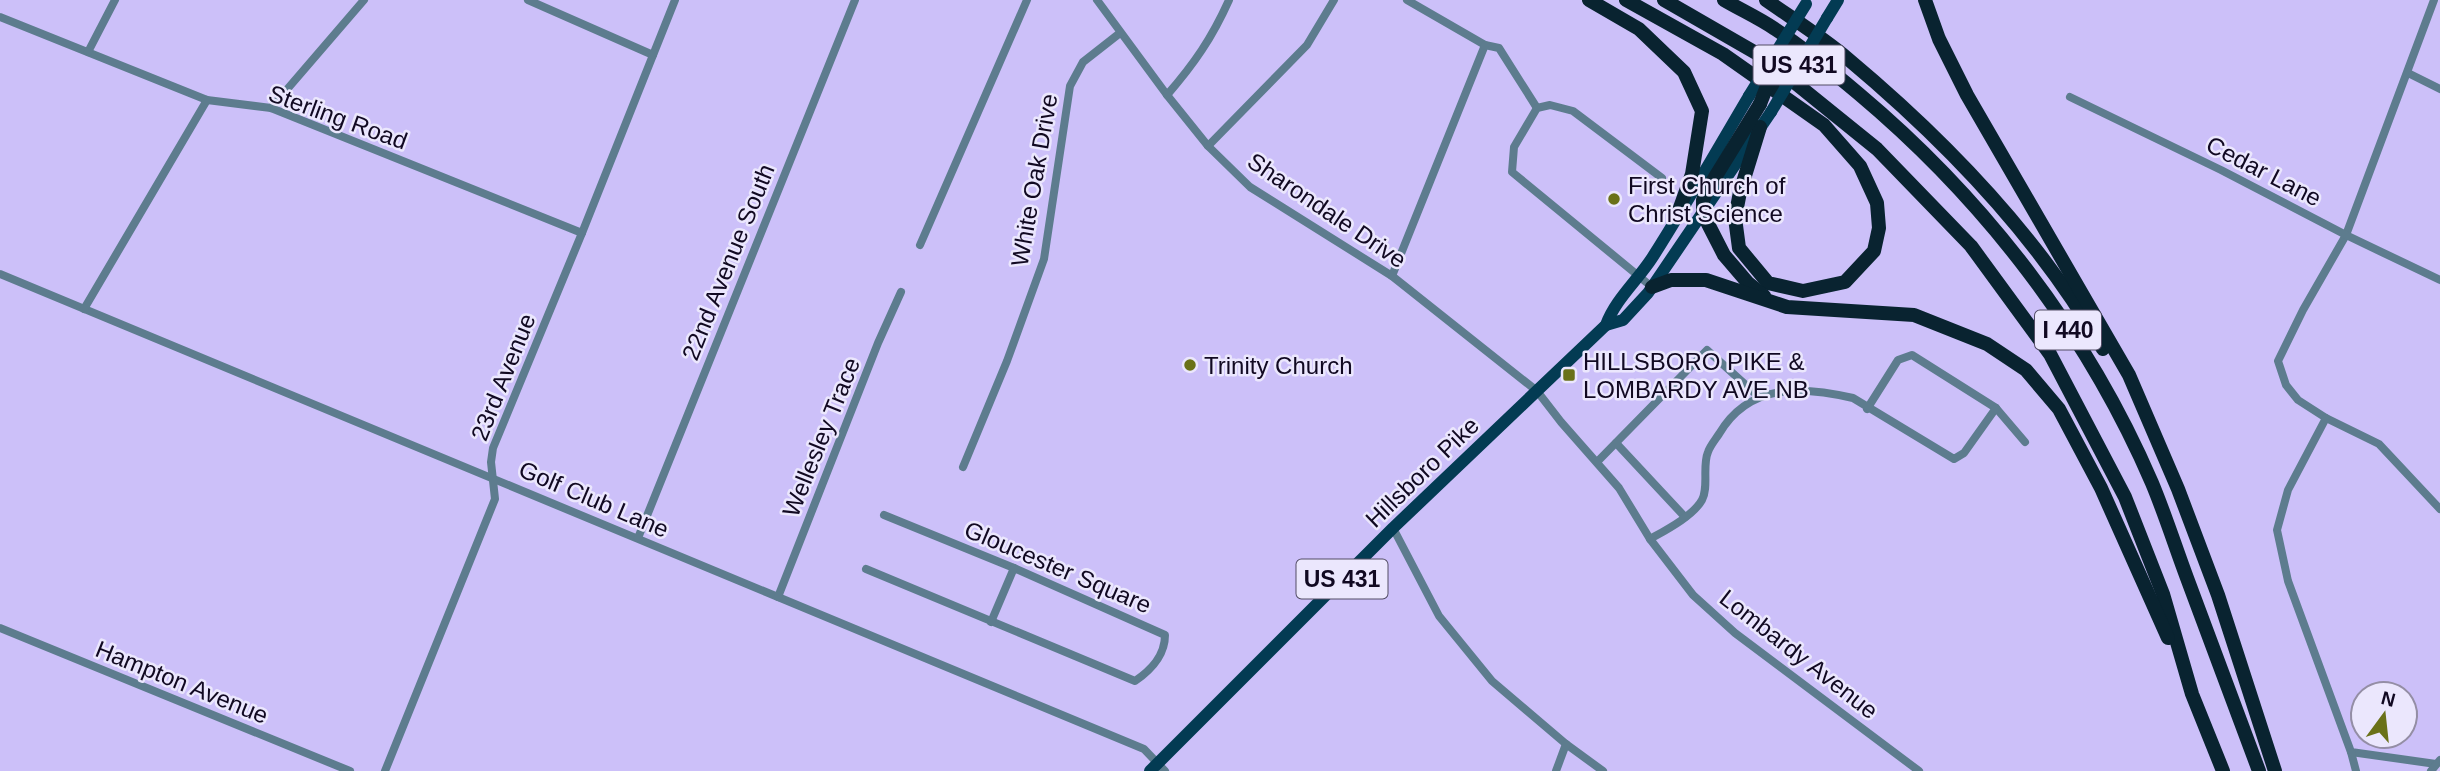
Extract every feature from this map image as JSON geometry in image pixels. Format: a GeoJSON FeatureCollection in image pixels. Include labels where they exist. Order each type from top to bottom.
{"type":"FeatureCollection","features":[{"type":"Feature","properties":{"kind":"highway"},"geometry":{"type":"LineString","coordinates":[[1589,0],[1639,29],[1684,72],[1702,111],[1692,174],[1678,216]]}},
{"type":"Feature","properties":{"kind":"highway"},"geometry":{"type":"LineString","coordinates":[[1626,0],[1723,54],[1824,125],[1860,166],[1877,203],[1880,228],[1874,251],[1845,282],[1803,292],[1768,282],[1739,248],[1735,218],[1759,127]]}},
{"type":"Feature","properties":{"kind":"highway","name":"I 440"},"geometry":{"type":"LineString","coordinates":[[1664,0],[1763,57],[1877,149],[1971,246],[2050,354],[2125,497],[2163,594],[2192,694],[2223,771]]}},
{"type":"Feature","properties":{"kind":"highway","name":"I 440"},"geometry":{"type":"LineString","coordinates":[[1724,0],[1775,29],[1833,72],[1895,124],[1945,172],[1992,224],[2035,279],[2115,409],[2152,483],[2259,771]]}},
{"type":"Feature","properties":{"kind":"highway"},"geometry":{"type":"LineString","coordinates":[[1766,0],[1846,57],[1911,114],[1975,177],[2027,240],[2087,321],[2178,489]]}},
{"type":"Feature","properties":{"kind":"highway"},"geometry":{"type":"LineString","coordinates":[[1926,0],[1939,39],[1967,95],[2129,375],[2178,489],[2218,596],[2275,771]]}},
{"type":"Feature","properties":{"kind":"highway"},"geometry":{"type":"LineString","coordinates":[[1770,62],[1769,81],[1760,104],[1709,187],[1703,200],[1703,214],[1724,255],[1748,283],[1771,301]]}},
{"type":"Feature","properties":{"kind":"highway"},"geometry":{"type":"LineString","coordinates":[[1652,287],[1671,280],[1706,280],[1787,307],[1914,315],[1987,344],[2026,370],[2059,409],[2101,488],[2192,694]]}},
{"type":"Feature","properties":{"kind":"main road","name":"Hillsboro Pike"},"geometry":{"type":"LineString","coordinates":[[1158,768],[1393,528],[1606,325],[1612,308],[1639,278],[1678,216],[1838,0]]}},
{"type":"Feature","properties":{"kind":"main road","name":"US 431"},"geometry":{"type":"LineString","coordinates":[[1770,62],[1807,2]]}},
{"type":"Feature","properties":{"kind":"main road","name":"Hillsboro Pike"},"geometry":{"type":"LineString","coordinates":[[1606,325],[1623,320],[1652,287],[1703,214],[1759,127],[1760,104]]}},
{"type":"Feature","properties":{"kind":"street"},"geometry":{"type":"LineString","coordinates":[[88,52],[115,0]]}},
{"type":"Feature","properties":{"kind":"street"},"geometry":{"type":"LineString","coordinates":[[271,108],[364,0]]}},
{"type":"Feature","properties":{"kind":"street"},"geometry":{"type":"LineString","coordinates":[[528,0],[653,55]]}},
{"type":"Feature","properties":{"kind":"street","name":"23rd Avenue"},"geometry":{"type":"LineString","coordinates":[[386,771],[495,499],[491,462],[493,448],[675,0]]}},
{"type":"Feature","properties":{"kind":"street","name":"22nd Avenue South"},"geometry":{"type":"LineString","coordinates":[[638,538],[855,0]]}},
{"type":"Feature","properties":{"kind":"street"},"geometry":{"type":"LineString","coordinates":[[920,245],[1027,0]]}},
{"type":"Feature","properties":{"kind":"street","name":"Sharondale Drive"},"geometry":{"type":"LineString","coordinates":[[1097,0],[1167,96],[1208,146],[1250,187],[1392,276],[1537,391]]}},
{"type":"Feature","properties":{"kind":"street"},"geometry":{"type":"LineString","coordinates":[[1167,96],[1192,67],[1213,35],[1228,0]]}},
{"type":"Feature","properties":{"kind":"street"},"geometry":{"type":"LineString","coordinates":[[1208,146],[1307,46],[1334,0]]}},
{"type":"Feature","properties":{"kind":"street"},"geometry":{"type":"LineString","coordinates":[[1407,0],[1485,46],[1499,48],[1537,108]]}},
{"type":"Feature","properties":{"kind":"street"},"geometry":{"type":"LineString","coordinates":[[2434,0],[2346,235],[2303,310],[2278,361],[2286,385],[2298,400],[2326,418],[2379,444],[2440,509]]}},
{"type":"Feature","properties":{"kind":"street","name":"Sterling Road"},"geometry":{"type":"LineString","coordinates":[[0,17],[207,100],[271,108],[582,233]]}},
{"type":"Feature","properties":{"kind":"street","name":"White Oak Drive"},"geometry":{"type":"LineString","coordinates":[[963,467],[1007,361],[1044,259],[1070,86],[1083,62],[1120,33]]}},
{"type":"Feature","properties":{"kind":"street"},"geometry":{"type":"LineString","coordinates":[[1392,276],[1485,46]]}},
{"type":"Feature","properties":{"kind":"street"},"geometry":{"type":"LineString","coordinates":[[2408,73],[2440,89]]}},
{"type":"Feature","properties":{"kind":"street","name":"Cedar Lane"},"geometry":{"type":"LineString","coordinates":[[2070,97],[2440,280]]}},
{"type":"Feature","properties":{"kind":"street"},"geometry":{"type":"LineString","coordinates":[[84,309],[207,100]]}},
{"type":"Feature","properties":{"kind":"street"},"geometry":{"type":"LineString","coordinates":[[1652,287],[1512,172],[1514,147],[1537,108],[1550,105],[1573,111],[1662,178]]}},
{"type":"Feature","properties":{"kind":"street","name":"Golf Club Lane"},"geometry":{"type":"LineString","coordinates":[[0,274],[1144,749],[1158,768]]}},
{"type":"Feature","properties":{"kind":"street","name":"Wellesley Trace"},"geometry":{"type":"LineString","coordinates":[[778,597],[878,343],[901,292]]}},
{"type":"Feature","properties":{"kind":"street"},"geometry":{"type":"LineString","coordinates":[[1598,461],[1707,351],[1758,396]]}},
{"type":"Feature","properties":{"kind":"street"},"geometry":{"type":"LineString","coordinates":[[1867,408],[1898,360],[1912,355],[1996,408],[2025,442]]}},
{"type":"Feature","properties":{"kind":"street","name":"Lombardy Avenue"},"geometry":{"type":"LineString","coordinates":[[1537,391],[1619,488],[1650,539],[1693,595],[1735,633],[1919,771]]}},
{"type":"Feature","properties":{"kind":"street"},"geometry":{"type":"LineString","coordinates":[[1650,539],[1685,517],[1702,499],[1707,453],[1727,420],[1758,396],[1778,391],[1834,394],[1853,398],[1954,459],[1964,453],[1996,408]]}},
{"type":"Feature","properties":{"kind":"street"},"geometry":{"type":"LineString","coordinates":[[2326,418],[2288,490],[2277,530],[2288,581],[2357,771]]}},
{"type":"Feature","properties":{"kind":"street"},"geometry":{"type":"LineString","coordinates":[[1613,446],[1685,517]]}},
{"type":"Feature","properties":{"kind":"street","name":"Gloucester Square"},"geometry":{"type":"LineString","coordinates":[[866,569],[1135,681],[1149,671],[1163,649],[1165,635],[1014,568],[884,515]]}},
{"type":"Feature","properties":{"kind":"street"},"geometry":{"type":"LineString","coordinates":[[1393,528],[1439,617],[1492,681],[1566,744],[1603,771]]}},
{"type":"Feature","properties":{"kind":"street"},"geometry":{"type":"LineString","coordinates":[[990,622],[1014,568]]}},
{"type":"Feature","properties":{"kind":"street","name":"Hampton Avenue"},"geometry":{"type":"LineString","coordinates":[[0,628],[350,771]]}},
{"type":"Feature","properties":{"kind":"street"},"geometry":{"type":"LineString","coordinates":[[1556,771],[1566,744]]}},
{"type":"Feature","properties":{"kind":"street"},"geometry":{"type":"LineString","coordinates":[[2351,752],[2436,765]]}},
{"type":"Feature","properties":{"kind":"place","name":"First Church of Christ Science"},"geometry":{"type":"Point","coordinates":[1614,199]}},
{"type":"Feature","properties":{"kind":"place","name":"Trinity Church"},"geometry":{"type":"Point","coordinates":[1190,365]}},
{"type":"Feature","properties":{"kind":"place","name":"HILLSBORO PIKE & LOMBARDY AVE NB"},"geometry":{"type":"Point","coordinates":[1569,375]}}]}
